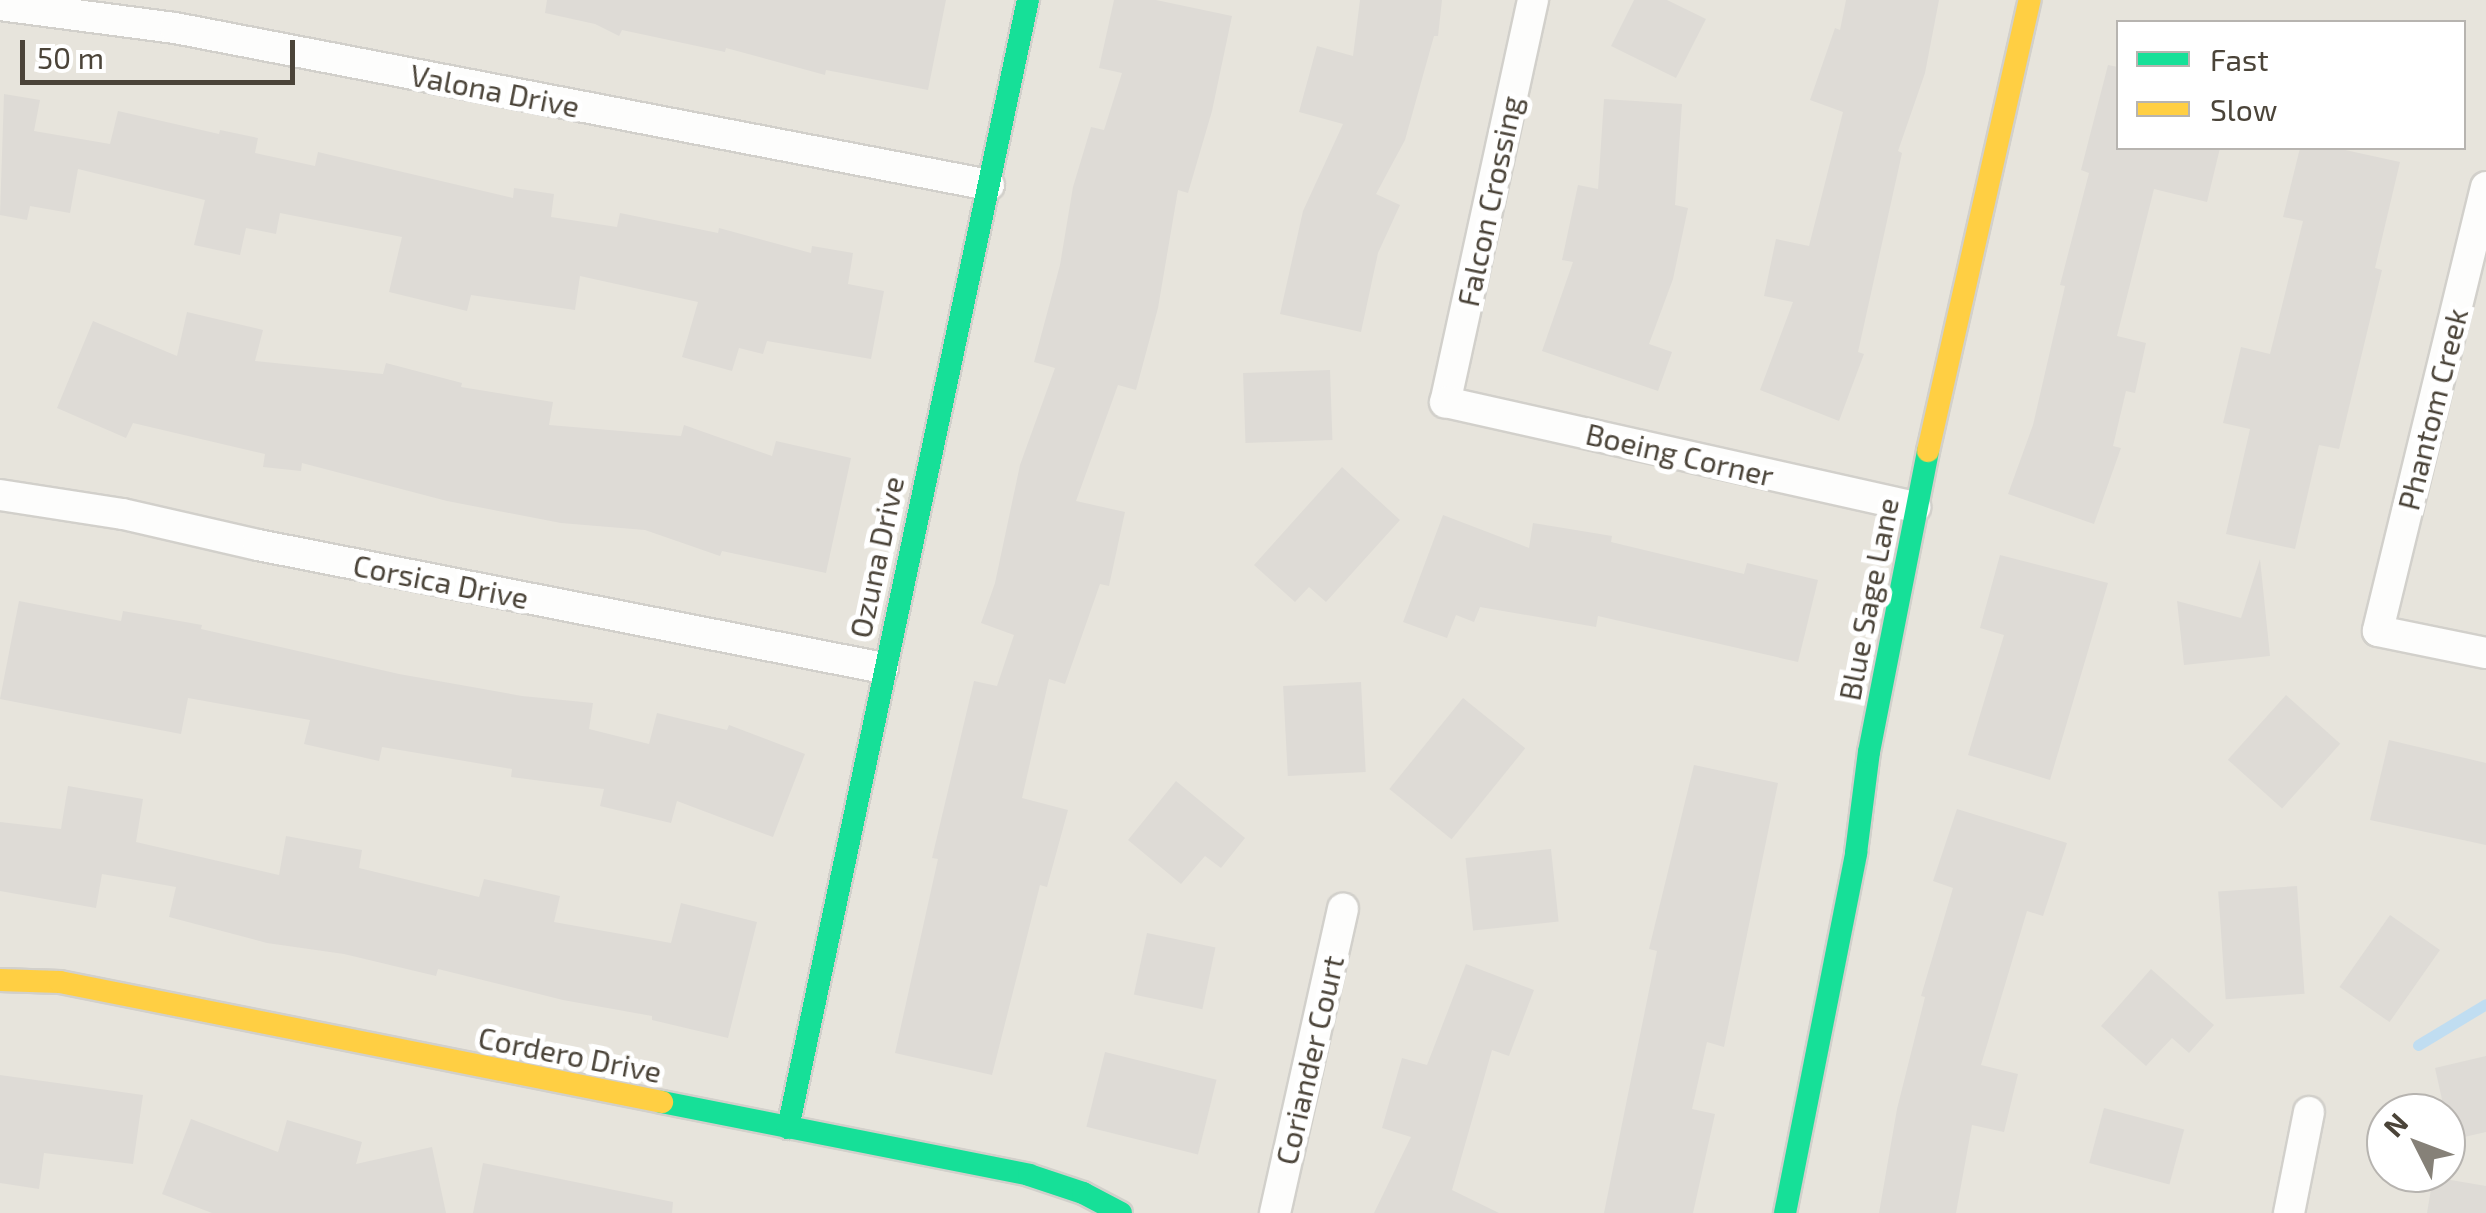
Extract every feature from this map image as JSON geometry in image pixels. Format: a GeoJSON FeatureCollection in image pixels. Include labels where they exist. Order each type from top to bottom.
{"type":"FeatureCollection","features":[{"type":"Feature","properties":{"kind":"street","name":"Ozuna Drive"},"geometry":{"type":"LineString","coordinates":[[788,1128],[1028,0]]}},
{"type":"Feature","properties":{"kind":"street","name":"Falcon Crossing"},"geometry":{"type":"LineString","coordinates":[[1445,402],[1533,0]]}},
{"type":"Feature","properties":{"kind":"street","name":"Blue Sage Lane"},"geometry":{"type":"LineString","coordinates":[[1785,1213],[1856,853],[1869,752],[1915,507],[2030,0]]}},
{"type":"Feature","properties":{"kind":"street","name":"Valona Drive"},"geometry":{"type":"LineString","coordinates":[[0,5],[175,28],[989,185]]}},
{"type":"Feature","properties":{"kind":"street","name":"Phantom Creek"},"geometry":{"type":"LineString","coordinates":[[2486,187],[2378,630],[2486,654]]}},
{"type":"Feature","properties":{"kind":"street","name":"Boeing Corner"},"geometry":{"type":"LineString","coordinates":[[1445,402],[1915,507]]}},
{"type":"Feature","properties":{"kind":"street","name":"Corsica Drive"},"geometry":{"type":"LineString","coordinates":[[0,494],[122,514],[258,545],[883,668]]}},
{"type":"Feature","properties":{"kind":"street","name":"Coriander Court"},"geometry":{"type":"LineString","coordinates":[[1275,1213],[1343,908]]}},
{"type":"Feature","properties":{"kind":"street","name":"Cordero Drive"},"geometry":{"type":"LineString","coordinates":[[0,980],[60,982],[1029,1175],[1083,1193],[1121,1213]]}},
{"type":"Feature","properties":{"kind":"street"},"geometry":{"type":"LineString","coordinates":[[2289,1213],[2309,1112]]}},
{"type":"Feature","properties":{"kind":"shaded area"},"geometry":{"type":"Polygon","coordinates":[[[0,0],[2486,0],[2486,1213],[0,1213],[0,0]]]}},
{"type":"Feature","properties":{"kind":"building"},"geometry":{"type":"Polygon","coordinates":[[[547,0],[946,0],[928,90],[826,70],[825,75],[726,48],[725,52],[622,30],[619,36],[595,24],[545,13],[547,0]]]}},
{"type":"Feature","properties":{"kind":"building"},"geometry":{"type":"Polygon","coordinates":[[[1114,0],[1156,0],[1232,16],[1212,111],[1188,193],[1178,190],[1158,308],[1136,390],[1118,385],[1076,501],[1125,512],[1109,586],[1100,584],[1065,684],[1049,679],[1022,798],[1068,810],[1047,887],[1040,885],[992,1075],[895,1053],[938,859],[932,858],[974,681],[997,686],[1014,635],[981,623],[995,583],[1020,465],[1055,368],[1034,362],[1060,265],[1073,187],[1091,127],[1104,130],[1122,73],[1099,68],[1114,0]]]}},
{"type":"Feature","properties":{"kind":"building"},"geometry":{"type":"Polygon","coordinates":[[[1360,0],[1442,0],[1438,36],[1434,36],[1405,140],[1376,194],[1400,205],[1378,253],[1361,332],[1280,314],[1303,211],[1343,124],[1299,112],[1317,46],[1353,56],[1360,0]]]}},
{"type":"Feature","properties":{"kind":"building"},"geometry":{"type":"Polygon","coordinates":[[[1634,0],[1667,0],[1706,19],[1676,78],[1611,46],[1634,0]]]}},
{"type":"Feature","properties":{"kind":"building"},"geometry":{"type":"Polygon","coordinates":[[[1846,0],[1939,0],[1925,73],[1898,151],[1902,153],[1858,352],[1864,354],[1839,421],[1760,390],[1793,302],[1764,296],[1776,239],[1809,246],[1843,112],[1810,100],[1835,28],[1840,30],[1846,0]]]}},
{"type":"Feature","properties":{"kind":"building"},"geometry":{"type":"Polygon","coordinates":[[[2108,65],[2116,67],[2116,150],[2220,150],[2207,202],[2154,189],[2117,336],[2146,343],[2135,393],[2126,391],[2113,446],[2121,448],[2094,524],[2008,494],[2033,425],[2065,286],[2060,285],[2089,173],[2081,170],[2108,65]]]}},
{"type":"Feature","properties":{"kind":"building"},"geometry":{"type":"Polygon","coordinates":[[[4,94],[40,100],[34,131],[110,144],[118,111],[219,134],[220,130],[258,138],[255,153],[315,166],[318,152],[513,198],[514,188],[554,194],[551,217],[617,227],[620,213],[718,233],[719,228],[811,253],[812,246],[853,253],[848,284],[884,291],[871,359],[767,341],[763,354],[739,348],[732,371],[682,357],[698,302],[580,276],[575,310],[471,295],[467,311],[389,292],[402,237],[280,213],[276,234],[246,228],[240,255],[194,245],[205,200],[78,169],[70,213],[30,206],[27,220],[0,215],[4,94]]]}},
{"type":"Feature","properties":{"kind":"building"},"geometry":{"type":"Polygon","coordinates":[[[1604,99],[1682,104],[1675,205],[1688,208],[1673,279],[1649,344],[1672,352],[1658,391],[1542,351],[1573,262],[1562,260],[1578,185],[1598,189],[1604,99]]]}},
{"type":"Feature","properties":{"kind":"building"},"geometry":{"type":"Polygon","coordinates":[[[2300,150],[2345,150],[2400,162],[2375,268],[2382,270],[2339,449],[2319,445],[2295,549],[2226,534],[2250,429],[2223,423],[2241,347],[2270,354],[2303,221],[2283,217],[2300,150]]]}},
{"type":"Feature","properties":{"kind":"building"},"geometry":{"type":"Polygon","coordinates":[[[187,312],[263,330],[255,361],[383,374],[386,363],[462,383],[461,387],[553,402],[549,425],[681,436],[684,425],[772,456],[776,441],[851,458],[826,573],[722,551],[720,556],[645,530],[561,523],[447,501],[302,463],[301,471],[263,467],[265,454],[133,423],[126,438],[57,408],[93,321],[177,356],[187,312]]]}},
{"type":"Feature","properties":{"kind":"building"},"geometry":{"type":"Polygon","coordinates":[[[1330,370],[1332,440],[1245,443],[1243,373],[1330,370]]]}},
{"type":"Feature","properties":{"kind":"building"},"geometry":{"type":"Polygon","coordinates":[[[1342,467],[1400,520],[1326,602],[1309,587],[1295,602],[1254,565],[1342,467]]]}},
{"type":"Feature","properties":{"kind":"building"},"geometry":{"type":"Polygon","coordinates":[[[1443,515],[1529,548],[1533,523],[1612,536],[1611,542],[1744,574],[1747,563],[1818,580],[1798,662],[1598,616],[1596,627],[1480,607],[1474,622],[1456,615],[1447,638],[1403,622],[1443,515]]]}},
{"type":"Feature","properties":{"kind":"building"},"geometry":{"type":"Polygon","coordinates":[[[2000,555],[2108,583],[2050,780],[1968,755],[2004,635],[1980,628],[2000,555]]]}},
{"type":"Feature","properties":{"kind":"building"},"geometry":{"type":"Polygon","coordinates":[[[2260,559],[2270,656],[2184,665],[2177,601],[2241,618],[2260,559]]]}},
{"type":"Feature","properties":{"kind":"building"},"geometry":{"type":"Polygon","coordinates":[[[19,601],[121,621],[123,611],[202,625],[201,629],[399,674],[522,696],[593,703],[589,729],[649,744],[657,713],[727,730],[729,725],[805,754],[773,837],[677,801],[671,823],[600,806],[604,789],[511,777],[512,769],[382,747],[379,761],[304,744],[310,720],[188,698],[181,734],[92,717],[0,699],[19,601]]]}},
{"type":"Feature","properties":{"kind":"building"},"geometry":{"type":"Polygon","coordinates":[[[1361,682],[1366,772],[1288,776],[1283,686],[1361,682]]]}},
{"type":"Feature","properties":{"kind":"building"},"geometry":{"type":"Polygon","coordinates":[[[2286,695],[2340,744],[2282,809],[2228,760],[2286,695]]]}},
{"type":"Feature","properties":{"kind":"building"},"geometry":{"type":"Polygon","coordinates":[[[1463,698],[1525,748],[1452,839],[1389,789],[1463,698]]]}},
{"type":"Feature","properties":{"kind":"building"},"geometry":{"type":"Polygon","coordinates":[[[2389,740],[2486,763],[2486,845],[2370,820],[2389,740]]]}},
{"type":"Feature","properties":{"kind":"building"},"geometry":{"type":"Polygon","coordinates":[[[1694,765],[1778,783],[1724,1047],[1707,1042],[1692,1109],[1715,1114],[1693,1213],[1604,1213],[1657,951],[1649,949],[1694,765]]]}},
{"type":"Feature","properties":{"kind":"building"},"geometry":{"type":"Polygon","coordinates":[[[1176,781],[1245,838],[1221,868],[1205,856],[1181,884],[1128,840],[1176,781]]]}},
{"type":"Feature","properties":{"kind":"building"},"geometry":{"type":"Polygon","coordinates":[[[68,786],[143,799],[136,842],[279,875],[286,836],[362,850],[359,868],[479,897],[484,879],[560,896],[554,922],[671,943],[681,903],[757,922],[728,1038],[652,1020],[652,1016],[563,1000],[438,969],[436,976],[344,954],[267,943],[169,917],[176,887],[102,874],[96,908],[0,891],[0,822],[61,829],[68,786]]]}},
{"type":"Feature","properties":{"kind":"building"},"geometry":{"type":"Polygon","coordinates":[[[1957,809],[2067,843],[2043,916],[2027,911],[1981,1065],[2018,1074],[2004,1132],[1972,1125],[1956,1213],[1879,1213],[1897,1109],[1925,997],[1921,996],[1953,888],[1933,881],[1957,809]]]}},
{"type":"Feature","properties":{"kind":"building"},"geometry":{"type":"Polygon","coordinates":[[[1551,849],[1559,922],[1473,931],[1465,858],[1551,849]]]}},
{"type":"Feature","properties":{"kind":"building"},"geometry":{"type":"Polygon","coordinates":[[[2297,886],[2305,994],[2226,999],[2218,892],[2297,886]]]}},
{"type":"Feature","properties":{"kind":"building"},"geometry":{"type":"Polygon","coordinates":[[[2390,915],[2440,950],[2389,1022],[2340,987],[2390,915]]]}},
{"type":"Feature","properties":{"kind":"building"},"geometry":{"type":"Polygon","coordinates":[[[1147,933],[1215,948],[1202,1009],[1134,995],[1147,933]]]}},
{"type":"Feature","properties":{"kind":"building"},"geometry":{"type":"Polygon","coordinates":[[[1466,964],[1534,990],[1509,1056],[1492,1050],[1452,1190],[1499,1213],[1374,1213],[1411,1137],[1382,1128],[1402,1058],[1427,1065],[1466,964]]]}},
{"type":"Feature","properties":{"kind":"building"},"geometry":{"type":"Polygon","coordinates":[[[2151,969],[2214,1025],[2189,1053],[2172,1038],[2146,1066],[2101,1026],[2151,969]]]}},
{"type":"Feature","properties":{"kind":"building"},"geometry":{"type":"Polygon","coordinates":[[[1105,1052],[1217,1080],[1198,1155],[1086,1127],[1105,1052]]]}},
{"type":"Feature","properties":{"kind":"building"},"geometry":{"type":"Polygon","coordinates":[[[2486,1056],[2486,1132],[2466,1137],[2466,1093],[2441,1093],[2435,1068],[2486,1056]]]}},
{"type":"Feature","properties":{"kind":"building"},"geometry":{"type":"Polygon","coordinates":[[[0,1075],[143,1095],[133,1164],[44,1153],[39,1189],[0,1183],[0,1075]]]}},
{"type":"Feature","properties":{"kind":"building"},"geometry":{"type":"Polygon","coordinates":[[[2104,1108],[2184,1129],[2169,1185],[2089,1163],[2104,1108]]]}},
{"type":"Feature","properties":{"kind":"building"},"geometry":{"type":"Polygon","coordinates":[[[191,1119],[278,1152],[287,1120],[362,1142],[356,1164],[432,1147],[446,1213],[212,1213],[162,1194],[191,1119]]]}},
{"type":"Feature","properties":{"kind":"building"},"geometry":{"type":"Polygon","coordinates":[[[483,1163],[673,1202],[672,1213],[473,1213],[483,1163]]]}},
{"type":"Feature","properties":{"kind":"building"},"geometry":{"type":"Polygon","coordinates":[[[2466,1183],[2486,1186],[2486,1213],[2427,1213],[2430,1193],[2466,1193],[2466,1183]]]}},
{"type":"Feature","properties":{"kind":"waterway"},"geometry":{"type":"LineString","coordinates":[[2418,1045],[2486,1004]]}},
{"type":"Feature","properties":{"kind":"traffic: fast"},"geometry":{"type":"LineString","coordinates":[[788,1128],[1028,0]]}},
{"type":"Feature","properties":{"kind":"traffic: fast"},"geometry":{"type":"LineString","coordinates":[[1785,1213],[1856,853],[1869,752],[1928,451]]}},
{"type":"Feature","properties":{"kind":"traffic: fast"},"geometry":{"type":"LineString","coordinates":[[662,1102],[1029,1175],[1083,1193],[1121,1213]]}},
{"type":"Feature","properties":{"kind":"traffic: slow"},"geometry":{"type":"LineString","coordinates":[[1928,451],[2030,0]]}},
{"type":"Feature","properties":{"kind":"traffic: slow"},"geometry":{"type":"LineString","coordinates":[[0,980],[60,982],[662,1102]]}}]}
